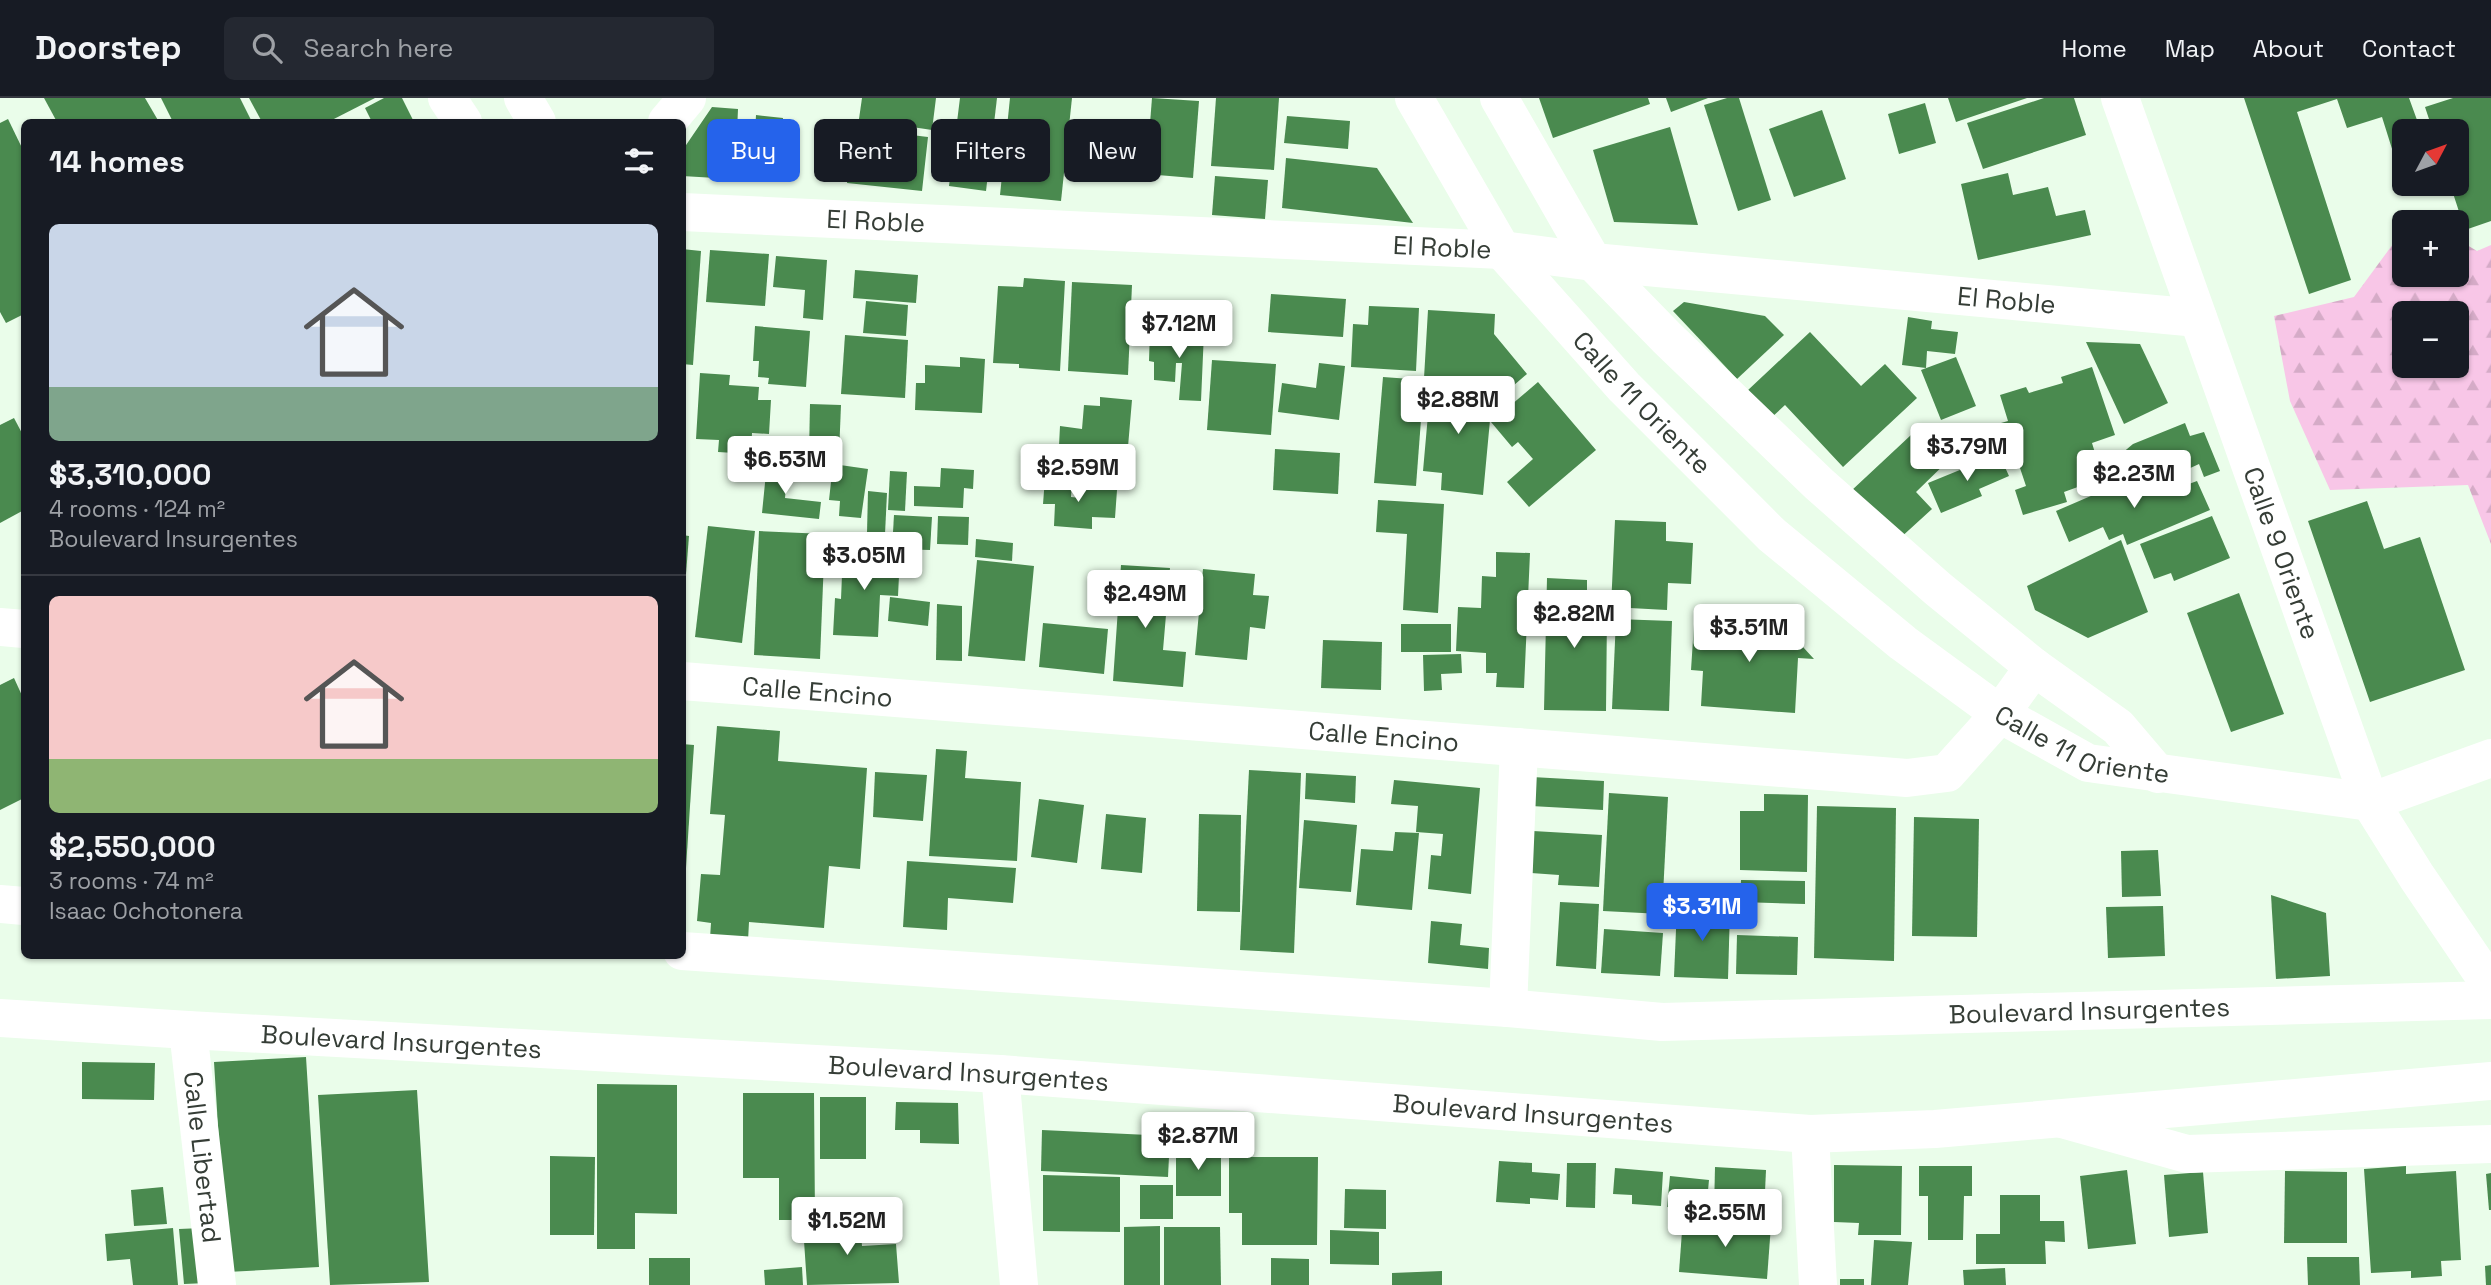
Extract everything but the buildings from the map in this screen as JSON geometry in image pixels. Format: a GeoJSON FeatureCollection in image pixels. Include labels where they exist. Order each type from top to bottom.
{"type":"FeatureCollection","features":[{"type":"Feature","properties":{"kind":"street"},"geometry":{"type":"LineString","coordinates":[[447,98],[462,119]]}},
{"type":"Feature","properties":{"kind":"street"},"geometry":{"type":"LineString","coordinates":[[523,98],[535,119]]}},
{"type":"Feature","properties":{"kind":"street"},"geometry":{"type":"LineString","coordinates":[[670,119],[687,98]]}},
{"type":"Feature","properties":{"kind":"street","name":"Calle 11 Oriente"},"geometry":{"type":"LineString","coordinates":[[1413,98],[1502,250],[1624,387],[1772,535],[1903,643],[2000,714],[2088,763],[2158,774]]}},
{"type":"Feature","properties":{"kind":"street","name":"Calle 11 Oriente"},"geometry":{"type":"LineString","coordinates":[[1499,98],[1593,261],[1667,338],[1818,484],[1938,589],[2034,667],[2118,727],[2158,774]]}},
{"type":"Feature","properties":{"kind":"street","name":"Calle 9 Oriente"},"geometry":{"type":"LineString","coordinates":[[2120,98],[2370,802],[2491,986]]}},
{"type":"Feature","properties":{"kind":"street","name":"El Roble"},"geometry":{"type":"LineString","coordinates":[[686,212],[1502,250],[2198,318]]}},
{"type":"Feature","properties":{"kind":"street"},"geometry":{"type":"LineString","coordinates":[[0,627],[21,629]]}},
{"type":"Feature","properties":{"kind":"street","name":"Calle Encino"},"geometry":{"type":"LineString","coordinates":[[686,681],[1907,778],[1947,773],[2000,714],[2034,667]]}},
{"type":"Feature","properties":{"kind":"street"},"geometry":{"type":"LineString","coordinates":[[1508,1008],[1519,747]]}},
{"type":"Feature","properties":{"kind":"street"},"geometry":{"type":"LineString","coordinates":[[2158,774],[2370,802],[2491,758]]}},
{"type":"Feature","properties":{"kind":"street"},"geometry":{"type":"LineString","coordinates":[[0,904],[21,905]]}},
{"type":"Feature","properties":{"kind":"street","name":"Boulevard Insurgentes"},"geometry":{"type":"LineString","coordinates":[[686,951],[1508,1008],[1662,1023],[2491,1000]]}},
{"type":"Feature","properties":{"kind":"street","name":"Boulevard Insurgentes"},"geometry":{"type":"LineString","coordinates":[[0,1018],[1000,1074],[1810,1134],[1935,1129],[2491,1081]]}},
{"type":"Feature","properties":{"kind":"street","name":"Calle Libertad"},"geometry":{"type":"LineString","coordinates":[[188,1030],[217,1285]]}},
{"type":"Feature","properties":{"kind":"street"},"geometry":{"type":"LineString","coordinates":[[1000,1074],[1019,1285]]}},
{"type":"Feature","properties":{"kind":"street","name":"Boulevard Insurgentes"},"geometry":{"type":"LineString","coordinates":[[2060,1119],[2187,1154],[2491,1144]]}},
{"type":"Feature","properties":{"kind":"street"},"geometry":{"type":"LineString","coordinates":[[1810,1134],[1818,1285]]}},
{"type":"Feature","properties":{"kind":"green space"},"geometry":{"type":"Polygon","coordinates":[[[2392,245],[2392,287],[2469,287],[2469,246],[2477,251],[2491,245],[2491,544],[2468,485],[2330,490],[2290,401],[2274,316],[2354,297],[2392,245]]]}}]}
